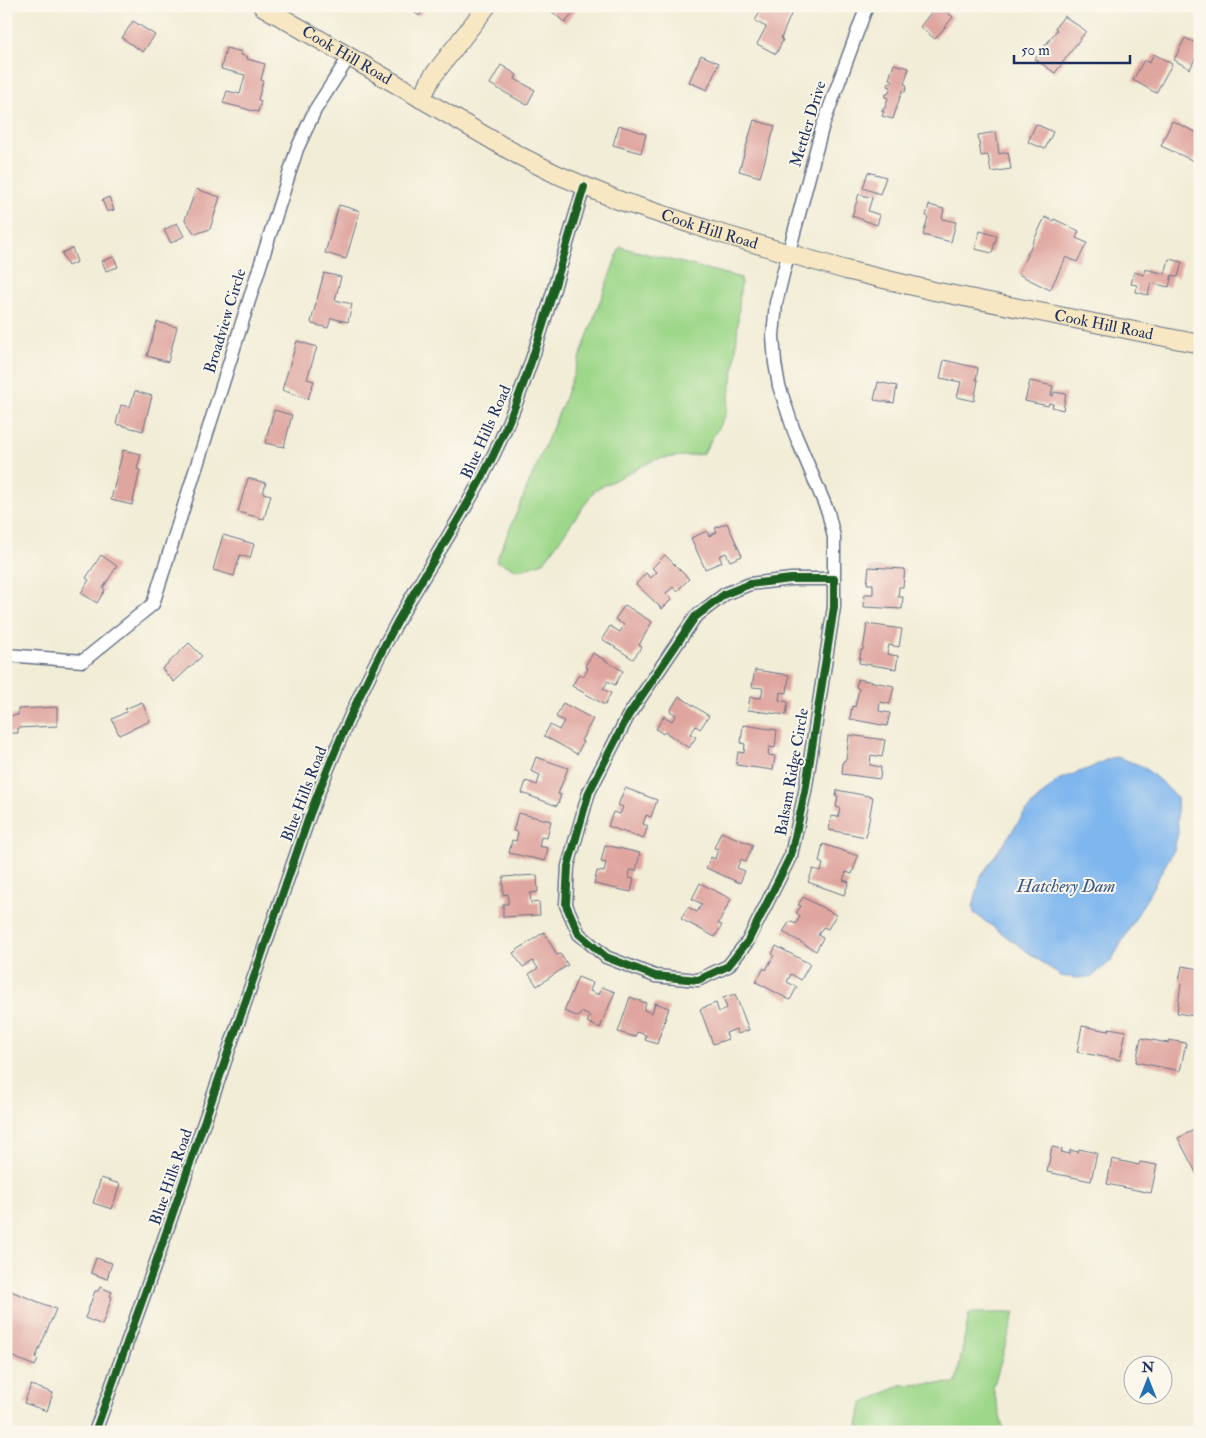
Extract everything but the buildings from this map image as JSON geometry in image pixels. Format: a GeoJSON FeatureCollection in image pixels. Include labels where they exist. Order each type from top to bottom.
{"type":"FeatureCollection","features":[{"type":"Feature","properties":{"kind":"street","name":"Cook Hill Road"},"geometry":{"type":"LineString","coordinates":[[262,6],[518,155],[584,187],[618,200],[703,228],[846,270],[924,289],[1200,344]]}},
{"type":"Feature","properties":{"kind":"street"},"geometry":{"type":"LineString","coordinates":[[421,99],[432,77],[486,6]]}},
{"type":"Feature","properties":{"kind":"street","name":"Mettler Drive"},"geometry":{"type":"LineString","coordinates":[[788,254],[826,115],[868,6]]}},
{"type":"Feature","properties":{"kind":"street","name":"Broadview Circle"},"geometry":{"type":"LineString","coordinates":[[6,655],[84,661],[153,604],[297,148],[315,110],[349,57]]}},
{"type":"Feature","properties":{"kind":"street","name":"Blue Hills Road"},"geometry":{"type":"LineString","coordinates":[[95,1432],[163,1243],[310,814],[330,763],[393,629],[472,495],[492,457],[519,394],[534,352],[584,187]]}},
{"type":"Feature","properties":{"kind":"street","name":"Balsam Ridge Circle"},"geometry":{"type":"LineString","coordinates":[[788,254],[776,303],[773,336],[775,363],[779,386],[795,434],[828,512],[834,537],[834,579],[834,607],[803,801],[790,855],[748,941],[728,966],[698,980],[655,976],[606,957],[579,934],[566,905],[568,866],[589,792],[628,716],[695,617],[725,594],[750,584],[791,579],[834,579]]}},
{"type":"Feature","properties":{"kind":"green space"},"geometry":{"type":"Polygon","coordinates":[[[620,247],[741,278],[735,363],[726,414],[703,454],[656,459],[595,490],[544,562],[519,570],[496,561],[563,403],[620,247]]]}},
{"type":"Feature","properties":{"kind":"green space"},"geometry":{"type":"Polygon","coordinates":[[[969,1313],[1015,1313],[993,1388],[1004,1432],[857,1432],[862,1404],[901,1385],[956,1383],[969,1313]]]}},
{"type":"Feature","properties":{"kind":"water","name":"Hatchery Dam"},"geometry":{"type":"Polygon","coordinates":[[[1117,757],[1142,766],[1164,784],[1177,798],[1178,833],[1174,850],[1111,961],[1091,977],[1075,978],[1061,976],[974,913],[973,907],[981,876],[1026,811],[1058,780],[1117,757]]]}},
{"type":"Feature","properties":{"kind":"cycle path"},"geometry":{"type":"LineString","coordinates":[[95,1432],[156,1262],[319,790],[338,743],[370,674],[406,607],[481,480],[507,426],[532,359],[584,187]]}},
{"type":"Feature","properties":{"kind":"cycle path"},"geometry":{"type":"LineString","coordinates":[[791,579],[834,579],[834,607],[805,792],[791,855],[748,941],[728,966],[698,980],[655,976],[606,957],[579,934],[566,905],[568,866],[589,792],[628,716],[695,617],[725,594],[750,584],[791,579]]}}]}
